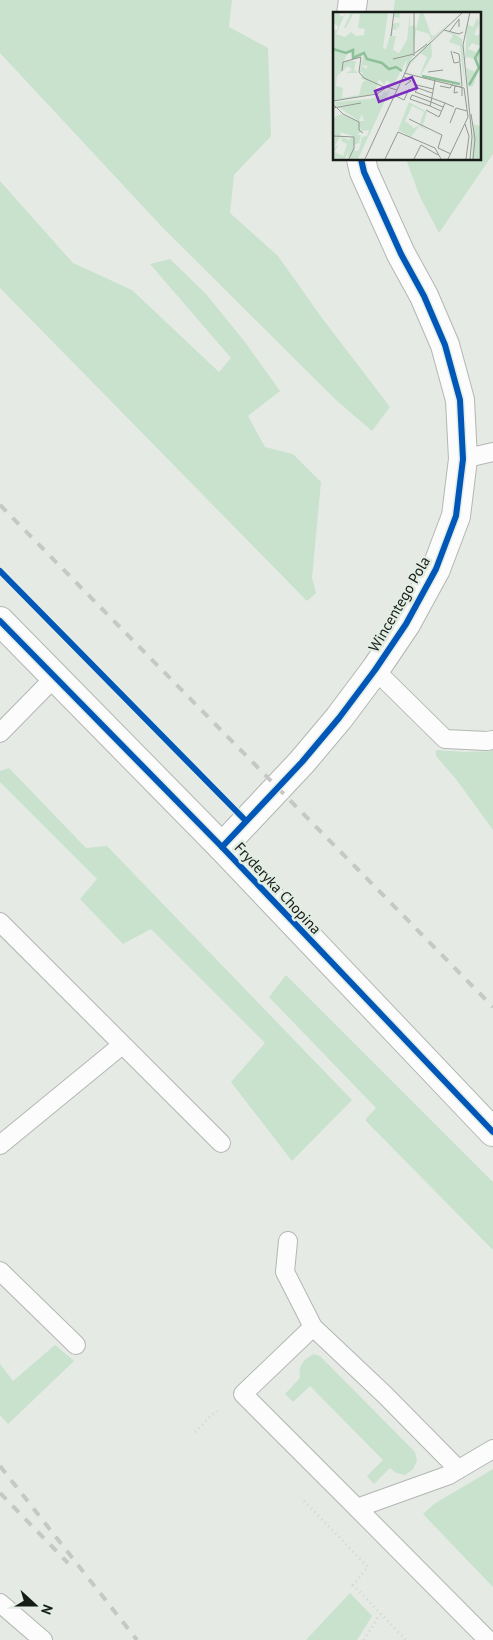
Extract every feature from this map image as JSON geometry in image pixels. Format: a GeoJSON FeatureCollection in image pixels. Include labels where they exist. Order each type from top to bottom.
{"type":"FeatureCollection","features":[{"type":"Feature","properties":{"kind":"street","name":"Wincentego Pola"},"geometry":{"type":"LineString","coordinates":[[222,847],[302,762],[339,718],[375,670],[406,624],[436,569],[456,516],[463,459],[460,400],[445,345],[424,296],[393,238],[364,172],[361,160]]}},
{"type":"Feature","properties":{"kind":"street","name":"Fryderyka Chopina"},"geometry":{"type":"LineString","coordinates":[[0,621],[222,847],[493,1132]]}},
{"type":"Feature","properties":{"kind":"lane"},"geometry":{"type":"LineString","coordinates":[[463,459],[493,452]]}},
{"type":"Feature","properties":{"kind":"lane"},"geometry":{"type":"LineString","coordinates":[[375,670],[445,739],[493,740]]}},
{"type":"Feature","properties":{"kind":"lane"},"geometry":{"type":"LineString","coordinates":[[0,733],[54,678]]}},
{"type":"Feature","properties":{"kind":"lane"},"geometry":{"type":"LineString","coordinates":[[0,922],[221,1143]]}},
{"type":"Feature","properties":{"kind":"lane"},"geometry":{"type":"LineString","coordinates":[[0,1145],[122,1045]]}},
{"type":"Feature","properties":{"kind":"lane"},"geometry":{"type":"LineString","coordinates":[[288,1241],[285,1272],[313,1327],[385,1395],[458,1469]]}},
{"type":"Feature","properties":{"kind":"lane"},"geometry":{"type":"LineString","coordinates":[[0,1270],[76,1345]]}},
{"type":"Feature","properties":{"kind":"lane"},"geometry":{"type":"LineString","coordinates":[[313,1327],[243,1394],[488,1640]]}},
{"type":"Feature","properties":{"kind":"lane"},"geometry":{"type":"LineString","coordinates":[[358,1508],[450,1474],[493,1449]]}},
{"type":"Feature","properties":{"kind":"lane"},"geometry":{"type":"LineString","coordinates":[[0,1603],[43,1640]]}},
{"type":"Feature","properties":{"kind":"path"},"geometry":{"type":"LineString","coordinates":[[195,1432],[216,1411],[223,1418]]}},
{"type":"Feature","properties":{"kind":"path"},"geometry":{"type":"LineString","coordinates":[[299,1496],[368,1567],[353,1585],[406,1640]]}},
{"type":"Feature","properties":{"kind":"path"},"geometry":{"type":"LineString","coordinates":[[364,1640],[380,1614]]}},
{"type":"Feature","properties":{"kind":"green space"},"geometry":{"type":"Polygon","coordinates":[[[0,0],[232,0],[229,27],[268,48],[271,136],[234,175],[230,213],[278,256],[322,318],[390,407],[372,431],[336,400],[163,228],[0,53],[0,0]]]}},
{"type":"Feature","properties":{"kind":"green space"},"geometry":{"type":"Polygon","coordinates":[[[395,0],[493,0],[493,154],[439,233],[420,197],[406,160],[480,160],[480,12],[393,12],[395,0]]]}},
{"type":"Feature","properties":{"kind":"green space"},"geometry":{"type":"Polygon","coordinates":[[[0,181],[73,263],[132,290],[219,372],[231,358],[150,264],[170,259],[206,294],[245,342],[280,391],[248,416],[265,447],[293,454],[321,482],[312,578],[316,593],[307,601],[0,288],[0,181]]]}},
{"type":"Feature","properties":{"kind":"green space"},"geometry":{"type":"Polygon","coordinates":[[[436,750],[463,752],[493,751],[493,830],[456,779],[436,756],[436,750]]]}},
{"type":"Feature","properties":{"kind":"green space"},"geometry":{"type":"Polygon","coordinates":[[[9,768],[86,848],[107,846],[352,1100],[292,1161],[231,1082],[265,1043],[151,929],[123,944],[80,899],[97,879],[0,782],[0,771],[9,768]]]}},
{"type":"Feature","properties":{"kind":"green space"},"geometry":{"type":"Polygon","coordinates":[[[286,975],[493,1182],[493,1250],[365,1120],[376,1108],[269,997],[286,975]]]}},
{"type":"Feature","properties":{"kind":"green space"},"geometry":{"type":"Polygon","coordinates":[[[55,1345],[74,1361],[8,1424],[0,1415],[0,1364],[13,1381],[55,1345]]]}},
{"type":"Feature","properties":{"kind":"green space"},"geometry":{"type":"Polygon","coordinates":[[[314,1354],[320,1356],[415,1452],[417,1460],[413,1469],[405,1475],[396,1473],[390,1468],[374,1484],[367,1476],[383,1460],[310,1386],[293,1402],[285,1394],[300,1378],[302,1363],[314,1354]]]}},
{"type":"Feature","properties":{"kind":"green space"},"geometry":{"type":"Polygon","coordinates":[[[493,1469],[493,1587],[423,1514],[434,1504],[493,1469]]]}},
{"type":"Feature","properties":{"kind":"green space"},"geometry":{"type":"Polygon","coordinates":[[[350,1593],[372,1616],[357,1640],[306,1640],[350,1593]]]}},
{"type":"Feature","properties":{"kind":"railway"},"geometry":{"type":"LineString","coordinates":[[0,505],[493,1007]]}},
{"type":"Feature","properties":{"kind":"railway"},"geometry":{"type":"LineString","coordinates":[[0,1466],[137,1640]]}},
{"type":"Feature","properties":{"kind":"railway"},"geometry":{"type":"LineString","coordinates":[[0,1493],[68,1563]]}},
{"type":"Feature","properties":{"kind":"cycle path"},"geometry":{"type":"LineString","coordinates":[[222,847],[302,762],[339,718],[375,670],[406,624],[436,569],[456,516],[463,459],[460,400],[445,345],[424,296],[401,254],[364,172],[361,160]]}},
{"type":"Feature","properties":{"kind":"cycle path"},"geometry":{"type":"LineString","coordinates":[[0,571],[246,821]]}},
{"type":"Feature","properties":{"kind":"cycle path"},"geometry":{"type":"LineString","coordinates":[[0,621],[222,847],[493,1132]]}}]}
